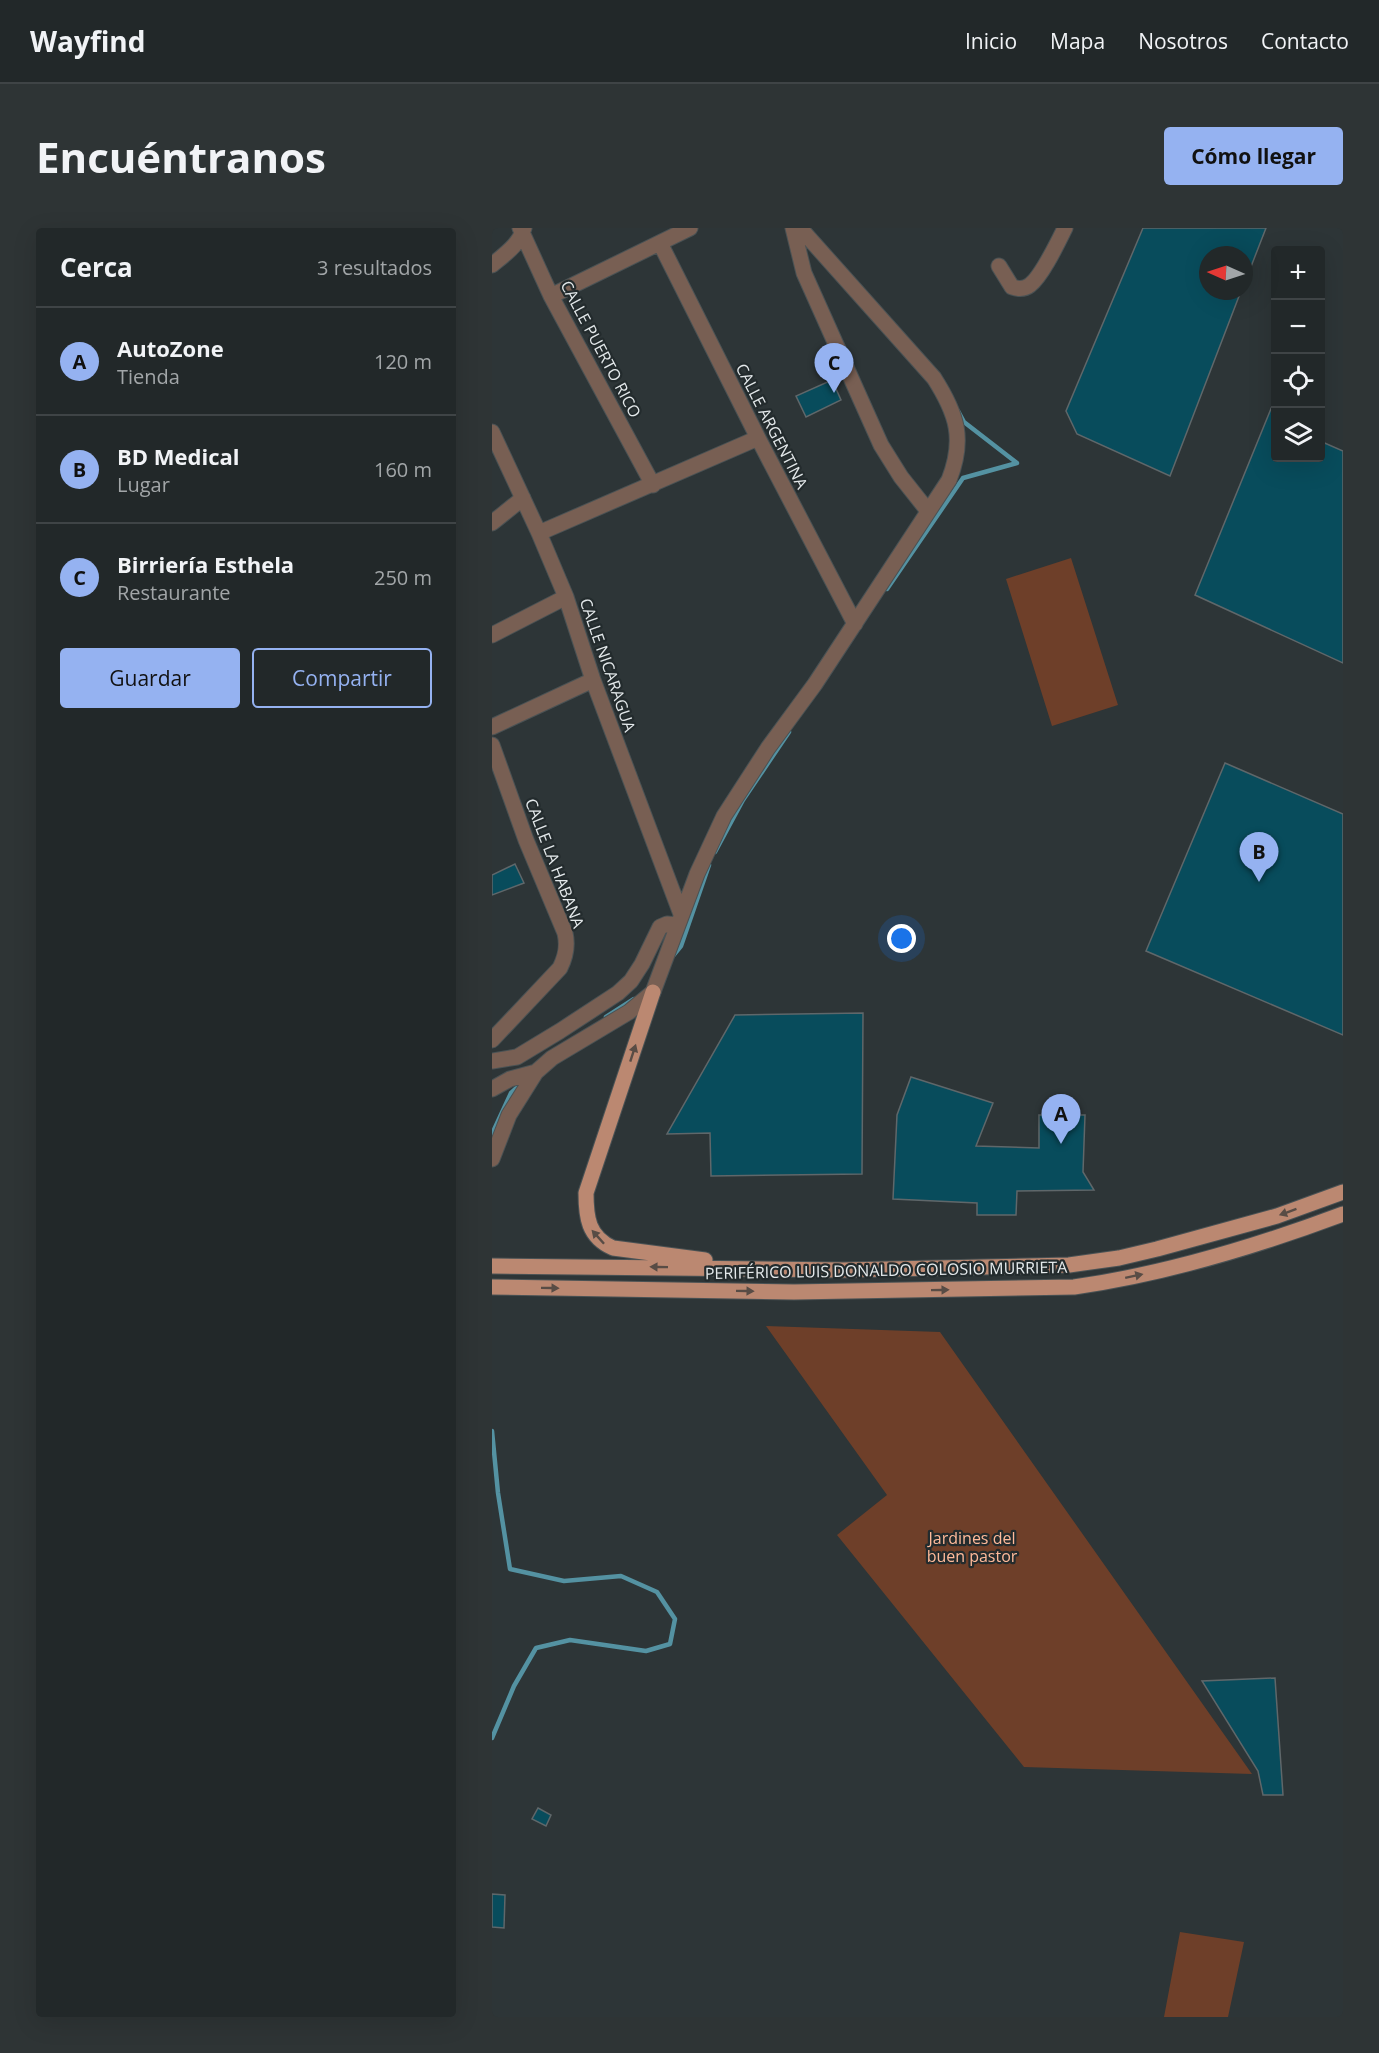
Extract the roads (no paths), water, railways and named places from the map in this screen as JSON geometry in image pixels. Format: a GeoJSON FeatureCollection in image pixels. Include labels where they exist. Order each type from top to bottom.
{"type":"FeatureCollection","features":[{"type":"Feature","properties":{"kind":"main road"},"geometry":{"type":"LineString","coordinates":[[653,992],[586,1193],[587,1221],[592,1232],[600,1241],[613,1248],[777,1269]]}},
{"type":"Feature","properties":{"kind":"main road","name":"PERIFÉRICO LUIS DONALDO COLOSIO MURRIETA"},"geometry":{"type":"LineString","coordinates":[[492,1266],[777,1269],[1040,1267],[1119,1258],[1277,1216],[1343,1192]]}},
{"type":"Feature","properties":{"kind":"main road","name":"PERIFÉRICO LUIS DONALDO COLOSIO MURRIETA"},"geometry":{"type":"LineString","coordinates":[[492,1287],[805,1292],[1074,1287],[1110,1282],[1220,1256],[1282,1237],[1343,1214]]}},
{"type":"Feature","properties":{"kind":"street"},"geometry":{"type":"LineString","coordinates":[[551,296],[690,228]]}},
{"type":"Feature","properties":{"kind":"street"},"geometry":{"type":"LineString","coordinates":[[793,228],[804,273],[881,445],[901,477],[928,511]]}},
{"type":"Feature","properties":{"kind":"street"},"geometry":{"type":"LineString","coordinates":[[492,1159],[509,1114],[536,1072],[552,1058],[629,1012],[653,992],[697,873],[724,816],[768,748],[855,624],[949,480],[953,468],[958,440],[954,415],[934,378],[800,228]]}},
{"type":"Feature","properties":{"kind":"street"},"geometry":{"type":"LineString","coordinates":[[999,266],[1012,287],[1022,288],[1032,284],[1065,228]]}},
{"type":"Feature","properties":{"kind":"street"},"geometry":{"type":"LineString","coordinates":[[492,265],[513,247],[522,230]]}},
{"type":"Feature","properties":{"kind":"street","name":"CALLE PUERTO RICO"},"geometry":{"type":"LineString","coordinates":[[522,230],[551,296],[653,485]]}},
{"type":"Feature","properties":{"kind":"street","name":"CALLE ARGENTINA"},"geometry":{"type":"LineString","coordinates":[[660,243],[855,624]]}},
{"type":"Feature","properties":{"kind":"street","name":"CALLE NICARAGUA"},"geometry":{"type":"LineString","coordinates":[[492,432],[566,597],[593,681],[679,920]]}},
{"type":"Feature","properties":{"kind":"street"},"geometry":{"type":"LineString","coordinates":[[539,533],[758,438]]}},
{"type":"Feature","properties":{"kind":"street"},"geometry":{"type":"LineString","coordinates":[[492,523],[523,498]]}},
{"type":"Feature","properties":{"kind":"street"},"geometry":{"type":"LineString","coordinates":[[492,635],[566,597]]}},
{"type":"Feature","properties":{"kind":"street"},"geometry":{"type":"LineString","coordinates":[[492,727],[593,681]]}},
{"type":"Feature","properties":{"kind":"street","name":"CALLE LA HABANA"},"geometry":{"type":"LineString","coordinates":[[492,745],[499,786],[526,840],[565,933],[567,945],[565,958],[560,968],[492,1041]]}},
{"type":"Feature","properties":{"kind":"street"},"geometry":{"type":"LineString","coordinates":[[492,1041],[497,1060],[517,1057],[561,1031],[618,993],[631,981],[660,927],[679,920]]}},
{"type":"Feature","properties":{"kind":"street"},"geometry":{"type":"LineString","coordinates":[[492,1089],[510,1079],[536,1072]]}},
{"type":"Feature","properties":{"kind":"waterway"},"geometry":{"type":"LineString","coordinates":[[887,589],[963,478],[1017,463],[964,422],[958,411]]}},
{"type":"Feature","properties":{"kind":"waterway"},"geometry":{"type":"LineString","coordinates":[[715,852],[743,800],[789,732]]}},
{"type":"Feature","properties":{"kind":"waterway"},"geometry":{"type":"LineString","coordinates":[[672,957],[681,946],[709,865]]}},
{"type":"Feature","properties":{"kind":"waterway"},"geometry":{"type":"LineString","coordinates":[[606,1017],[634,999]]}},
{"type":"Feature","properties":{"kind":"waterway"},"geometry":{"type":"LineString","coordinates":[[492,1134],[511,1093],[522,1083]]}},
{"type":"Feature","properties":{"kind":"waterway"},"geometry":{"type":"LineString","coordinates":[[492,1431],[498,1493],[510,1569],[564,1581],[621,1576],[657,1592],[675,1619],[670,1644],[646,1651],[570,1640],[536,1648],[514,1686],[492,1738]]}},
{"type":"Feature","properties":{"kind":"place","name":"Birriería Esthela"},"geometry":{"type":"Point","coordinates":[834,393]}},
{"type":"Feature","properties":{"kind":"place","name":"BD Medical"},"geometry":{"type":"Point","coordinates":[1259,882]}},
{"type":"Feature","properties":{"kind":"place","name":"AutoZone"},"geometry":{"type":"Point","coordinates":[1061,1144]}},
{"type":"Feature","properties":{"kind":"park label","name":"Jardines del buen pastor"},"geometry":{"type":"Point","coordinates":[972,1547]}}]}
